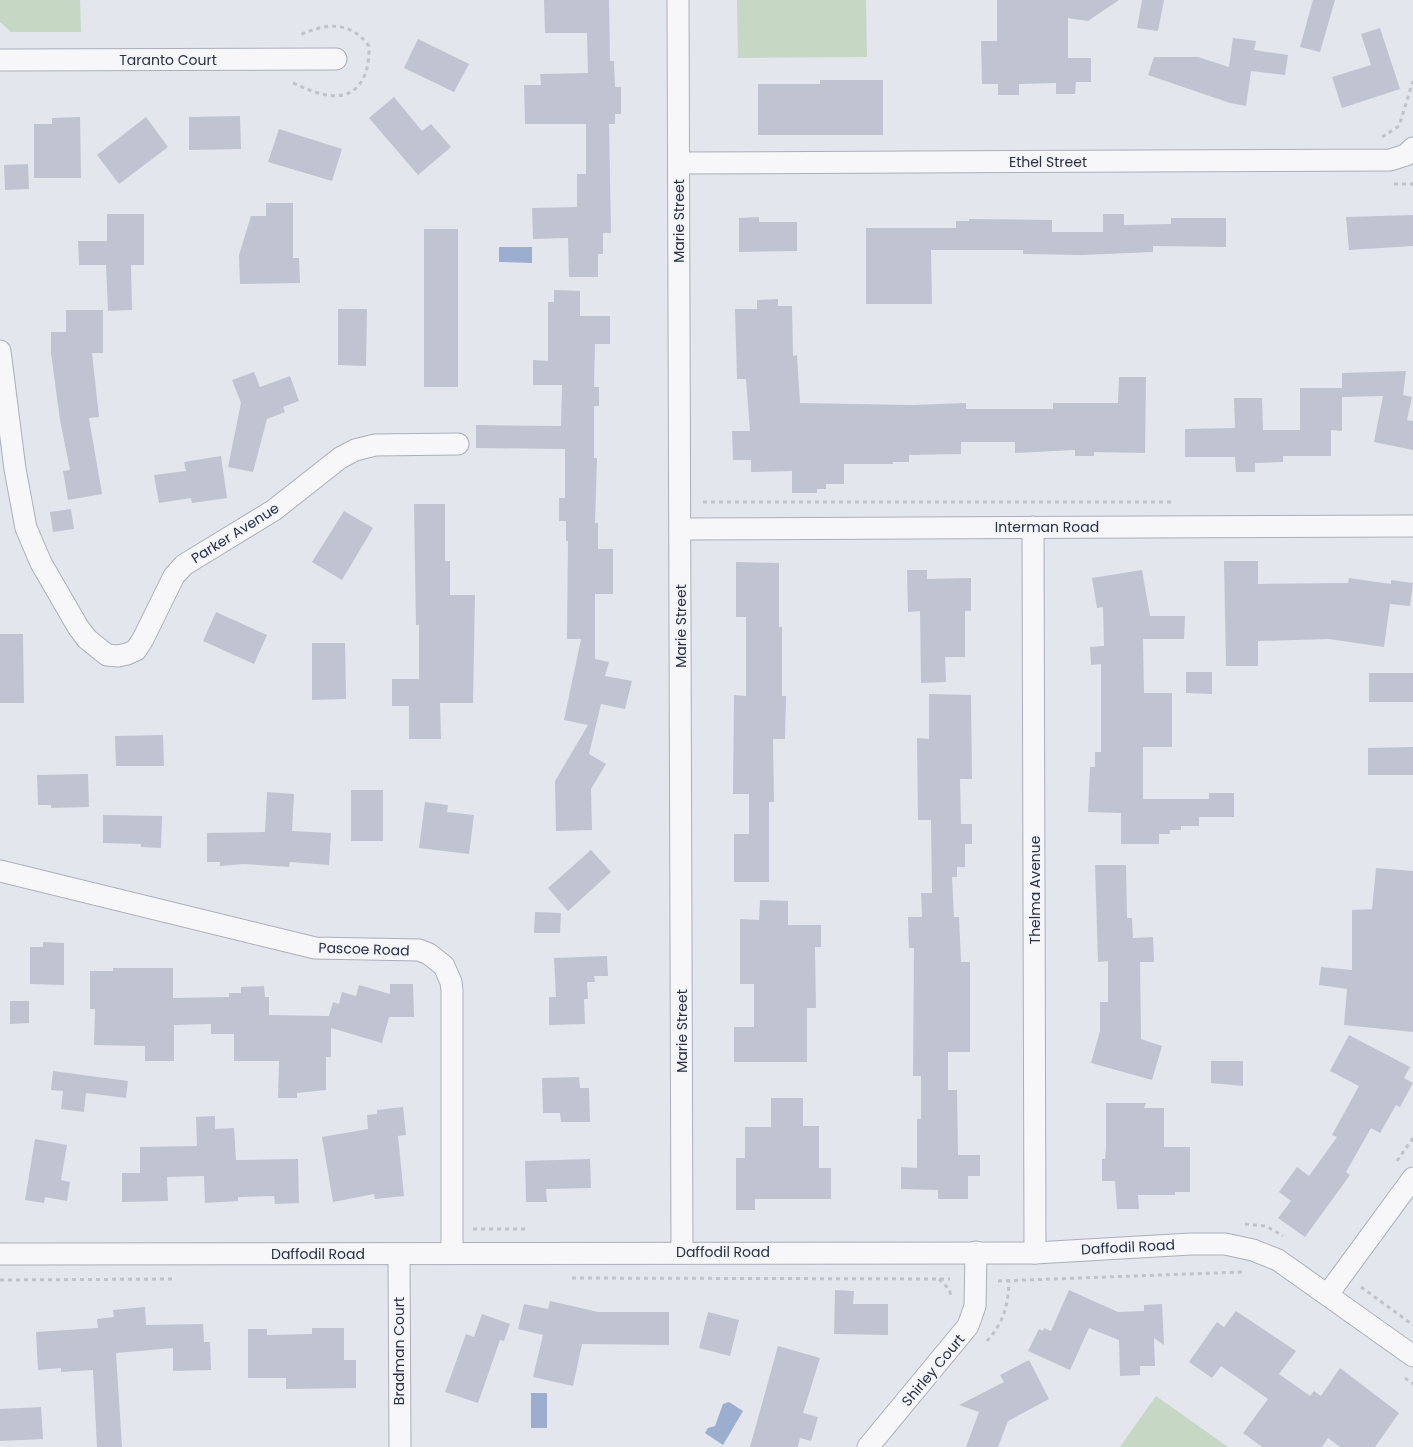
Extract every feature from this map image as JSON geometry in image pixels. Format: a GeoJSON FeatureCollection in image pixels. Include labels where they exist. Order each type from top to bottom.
{"type":"FeatureCollection","features":[{"type":"Feature","properties":{"kind":"street","name":"Marie Street"},"geometry":{"type":"LineString","coordinates":[[678,0],[682,1252]]}},
{"type":"Feature","properties":{"kind":"street","name":"Taranto Court"},"geometry":{"type":"LineString","coordinates":[[0,60],[336,59]]}},
{"type":"Feature","properties":{"kind":"street","name":"Ethel Street"},"geometry":{"type":"LineString","coordinates":[[679,163],[1390,160],[1406,155],[1413,148]]}},
{"type":"Feature","properties":{"kind":"street","name":"Parker Avenue"},"geometry":{"type":"LineString","coordinates":[[0,351],[14,469],[30,540],[78,627],[87,639],[107,655],[118,656],[136,650],[144,639],[174,576],[184,565],[263,518],[347,453],[375,445],[458,444]]}},
{"type":"Feature","properties":{"kind":"street","name":"Interman Road"},"geometry":{"type":"LineString","coordinates":[[680,529],[1413,526]]}},
{"type":"Feature","properties":{"kind":"street","name":"Thelma Avenue"},"geometry":{"type":"LineString","coordinates":[[1033,527],[1036,1253]]}},
{"type":"Feature","properties":{"kind":"street","name":"Pascoe Road"},"geometry":{"type":"LineString","coordinates":[[0,871],[315,948],[419,950],[438,959],[444,966],[451,982],[452,991],[452,1253]]}},
{"type":"Feature","properties":{"kind":"street"},"geometry":{"type":"LineString","coordinates":[[1328,1294],[1413,1178]]}},
{"type":"Feature","properties":{"kind":"street","name":"Daffodil Road"},"geometry":{"type":"LineString","coordinates":[[0,1254],[1036,1253],[1191,1244],[1225,1244],[1253,1250],[1278,1260],[1413,1356]]}},
{"type":"Feature","properties":{"kind":"street","name":"Shirley Court"},"geometry":{"type":"LineString","coordinates":[[868,1447],[962,1336],[968,1326],[975,1306],[976,1252]]}},
{"type":"Feature","properties":{"kind":"street","name":"Bradman Court"},"geometry":{"type":"LineString","coordinates":[[399,1255],[400,1447]]}},
{"type":"Feature","properties":{"kind":"path"},"geometry":{"type":"LineString","coordinates":[[1399,126],[1413,81]]}},
{"type":"Feature","properties":{"kind":"path"},"geometry":{"type":"LineString","coordinates":[[703,502],[1176,502]]}},
{"type":"Feature","properties":{"kind":"path"},"geometry":{"type":"LineString","coordinates":[[995,1281],[1227,1272],[1248,1273]]}},
{"type":"Feature","properties":{"kind":"path"},"geometry":{"type":"LineString","coordinates":[[564,1278],[950,1279]]}},
{"type":"Feature","properties":{"kind":"path"},"geometry":{"type":"LineString","coordinates":[[1363,1288],[1413,1325]]}},
{"type":"Feature","properties":{"kind":"path"},"geometry":{"type":"LineString","coordinates":[[1398,1373],[1413,1384]]}},
{"type":"Feature","properties":{"kind":"green space"},"geometry":{"type":"Polygon","coordinates":[[[0,0],[80,0],[81,32],[11,32],[0,22],[0,0]]]}},
{"type":"Feature","properties":{"kind":"green space"},"geometry":{"type":"Polygon","coordinates":[[[737,0],[866,0],[867,57],[738,58],[737,0]]]}},
{"type":"Feature","properties":{"kind":"green space"},"geometry":{"type":"Polygon","coordinates":[[[1156,1396],[1228,1447],[1120,1447],[1156,1396]]]}},
{"type":"Feature","properties":{"kind":"water"},"geometry":{"type":"Polygon","coordinates":[[[499,247],[532,247],[532,263],[499,262],[499,247]]]}},
{"type":"Feature","properties":{"kind":"water"},"geometry":{"type":"Polygon","coordinates":[[[531,1393],[547,1393],[547,1428],[531,1428],[531,1393]]]}},
{"type":"Feature","properties":{"kind":"water"},"geometry":{"type":"Polygon","coordinates":[[[729,1402],[743,1411],[723,1445],[705,1433],[708,1428],[715,1426],[723,1404],[729,1402]]]}},
{"type":"Feature","properties":{"kind":"building"},"geometry":{"type":"Polygon","coordinates":[[[544,0],[609,0],[610,61],[614,61],[615,87],[621,87],[621,114],[615,114],[615,124],[609,124],[611,233],[603,233],[603,254],[598,254],[598,277],[569,277],[568,238],[533,239],[532,208],[577,207],[577,174],[586,174],[586,124],[525,124],[524,85],[541,85],[540,74],[588,73],[587,33],[545,33],[544,0]]]}},
{"type":"Feature","properties":{"kind":"building"},"geometry":{"type":"Polygon","coordinates":[[[997,0],[1119,0],[1088,21],[1068,18],[1068,58],[1091,58],[1091,82],[1076,82],[1075,94],[1056,94],[1056,83],[1019,84],[1019,95],[998,95],[998,84],[982,84],[981,41],[997,41],[997,0]]]}},
{"type":"Feature","properties":{"kind":"building"},"geometry":{"type":"Polygon","coordinates":[[[1142,0],[1164,0],[1158,31],[1137,28],[1142,0]]]}},
{"type":"Feature","properties":{"kind":"building"},"geometry":{"type":"Polygon","coordinates":[[[1313,0],[1335,0],[1320,52],[1300,47],[1313,0]]]}},
{"type":"Feature","properties":{"kind":"building"},"geometry":{"type":"Polygon","coordinates":[[[1380,28],[1400,89],[1342,108],[1332,77],[1371,65],[1361,34],[1380,28]]]}},
{"type":"Feature","properties":{"kind":"building"},"geometry":{"type":"Polygon","coordinates":[[[1233,38],[1256,41],[1254,50],[1288,55],[1285,75],[1251,71],[1246,106],[1230,103],[1148,75],[1154,57],[1198,57],[1229,67],[1233,38]]]}},
{"type":"Feature","properties":{"kind":"building"},"geometry":{"type":"Polygon","coordinates":[[[418,39],[469,64],[454,92],[404,68],[418,39]]]}},
{"type":"Feature","properties":{"kind":"building"},"geometry":{"type":"Polygon","coordinates":[[[820,80],[883,80],[883,135],[758,135],[758,84],[820,84],[820,80]]]}},
{"type":"Feature","properties":{"kind":"building"},"geometry":{"type":"Polygon","coordinates":[[[394,97],[422,131],[431,124],[451,147],[418,175],[369,118],[394,97]]]}},
{"type":"Feature","properties":{"kind":"building"},"geometry":{"type":"Polygon","coordinates":[[[240,116],[241,149],[189,150],[189,117],[240,116]]]}},
{"type":"Feature","properties":{"kind":"building"},"geometry":{"type":"Polygon","coordinates":[[[80,117],[81,178],[34,178],[34,124],[52,124],[52,118],[80,117]]]}},
{"type":"Feature","properties":{"kind":"building"},"geometry":{"type":"Polygon","coordinates":[[[146,117],[168,147],[119,184],[97,155],[146,117]]]}},
{"type":"Feature","properties":{"kind":"building"},"geometry":{"type":"Polygon","coordinates":[[[279,129],[342,149],[332,181],[268,162],[279,129]]]}},
{"type":"Feature","properties":{"kind":"building"},"geometry":{"type":"Polygon","coordinates":[[[28,164],[29,189],[5,190],[4,165],[28,164]]]}},
{"type":"Feature","properties":{"kind":"building"},"geometry":{"type":"Polygon","coordinates":[[[266,203],[293,203],[293,258],[299,258],[300,283],[240,284],[239,255],[251,216],[266,216],[266,203]]]}},
{"type":"Feature","properties":{"kind":"building"},"geometry":{"type":"Polygon","coordinates":[[[107,214],[144,214],[144,265],[131,265],[132,310],[108,311],[106,265],[79,265],[78,241],[107,241],[107,214]]]}},
{"type":"Feature","properties":{"kind":"building"},"geometry":{"type":"Polygon","coordinates":[[[1103,214],[1124,214],[1124,225],[1171,224],[1171,218],[1226,218],[1226,247],[1153,246],[1153,252],[1081,255],[1023,254],[1023,250],[931,250],[932,304],[866,304],[866,228],[956,228],[956,221],[969,221],[969,219],[1052,220],[1052,232],[1103,232],[1103,214]]]}},
{"type":"Feature","properties":{"kind":"building"},"geometry":{"type":"Polygon","coordinates":[[[1413,215],[1413,246],[1349,250],[1346,217],[1413,215]]]}},
{"type":"Feature","properties":{"kind":"building"},"geometry":{"type":"Polygon","coordinates":[[[759,217],[759,222],[797,222],[797,251],[739,252],[739,218],[759,217]]]}},
{"type":"Feature","properties":{"kind":"building"},"geometry":{"type":"Polygon","coordinates":[[[424,229],[458,229],[458,387],[424,387],[424,229]]]}},
{"type":"Feature","properties":{"kind":"building"},"geometry":{"type":"Polygon","coordinates":[[[554,290],[580,291],[580,316],[610,316],[610,344],[595,344],[594,387],[599,387],[599,406],[594,406],[594,458],[597,458],[595,523],[598,523],[598,549],[613,549],[613,594],[595,594],[595,659],[609,662],[605,676],[632,681],[625,709],[601,704],[589,754],[606,764],[591,789],[592,830],[556,831],[555,781],[588,725],[564,720],[581,639],[567,639],[568,541],[566,541],[566,521],[559,521],[559,498],[565,498],[565,449],[476,448],[476,425],[561,426],[562,385],[533,385],[533,360],[548,361],[548,302],[554,302],[554,290]]]}},
{"type":"Feature","properties":{"kind":"building"},"geometry":{"type":"Polygon","coordinates":[[[778,299],[778,306],[792,306],[793,356],[797,355],[800,403],[911,405],[966,403],[966,409],[1053,409],[1053,403],[1118,403],[1119,377],[1146,377],[1145,453],[1094,452],[1094,456],[1075,456],[1075,450],[1015,453],[1015,442],[961,442],[961,454],[909,455],[909,462],[893,462],[893,464],[844,464],[844,484],[826,484],[826,489],[817,489],[817,493],[792,493],[792,471],[751,472],[751,460],[733,460],[732,431],[750,431],[746,379],[737,379],[735,309],[757,309],[757,300],[778,299]]]}},
{"type":"Feature","properties":{"kind":"building"},"geometry":{"type":"Polygon","coordinates":[[[338,309],[367,309],[366,366],[338,365],[338,309]]]}},
{"type":"Feature","properties":{"kind":"building"},"geometry":{"type":"Polygon","coordinates":[[[66,310],[103,310],[103,353],[92,353],[99,417],[89,418],[102,494],[68,500],[63,471],[70,470],[60,420],[51,353],[51,332],[66,332],[66,310]]]}},
{"type":"Feature","properties":{"kind":"building"},"geometry":{"type":"Polygon","coordinates":[[[1406,371],[1403,395],[1412,397],[1407,420],[1413,421],[1413,450],[1374,442],[1383,396],[1342,397],[1342,373],[1406,371]]]}},
{"type":"Feature","properties":{"kind":"building"},"geometry":{"type":"Polygon","coordinates":[[[254,372],[260,387],[290,376],[299,401],[283,407],[285,412],[267,419],[253,472],[228,467],[241,403],[232,380],[254,372]]]}},
{"type":"Feature","properties":{"kind":"building"},"geometry":{"type":"Polygon","coordinates":[[[1300,388],[1342,388],[1342,431],[1331,430],[1331,456],[1283,456],[1283,462],[1255,463],[1255,472],[1236,472],[1235,457],[1185,457],[1185,429],[1235,428],[1234,398],[1262,398],[1263,430],[1300,430],[1300,388]]]}},
{"type":"Feature","properties":{"kind":"building"},"geometry":{"type":"Polygon","coordinates":[[[221,456],[227,498],[192,503],[191,498],[159,503],[154,475],[186,471],[184,462],[221,456]]]}},
{"type":"Feature","properties":{"kind":"building"},"geometry":{"type":"Polygon","coordinates":[[[414,504],[445,504],[445,561],[450,561],[450,595],[475,595],[473,703],[440,703],[441,739],[409,739],[409,706],[392,706],[392,679],[419,679],[419,625],[416,625],[414,504]]]}},
{"type":"Feature","properties":{"kind":"building"},"geometry":{"type":"Polygon","coordinates":[[[71,509],[74,529],[53,532],[50,512],[71,509]]]}},
{"type":"Feature","properties":{"kind":"building"},"geometry":{"type":"Polygon","coordinates":[[[344,511],[373,528],[342,580],[312,562],[344,511]]]}},
{"type":"Feature","properties":{"kind":"building"},"geometry":{"type":"Polygon","coordinates":[[[1224,561],[1258,561],[1258,584],[1348,583],[1349,578],[1391,584],[1391,580],[1413,583],[1410,606],[1390,604],[1384,647],[1329,639],[1258,641],[1258,666],[1226,666],[1224,561]]]}},
{"type":"Feature","properties":{"kind":"building"},"geometry":{"type":"Polygon","coordinates":[[[736,562],[779,563],[779,627],[782,627],[782,696],[786,696],[785,739],[773,739],[774,802],[769,802],[769,882],[734,882],[734,834],[749,834],[749,794],[733,794],[734,695],[746,696],[746,617],[736,617],[736,562]]]}},
{"type":"Feature","properties":{"kind":"building"},"geometry":{"type":"Polygon","coordinates":[[[907,570],[927,570],[927,579],[971,578],[971,611],[965,611],[965,657],[945,657],[946,682],[921,683],[920,611],[908,612],[907,570]]]}},
{"type":"Feature","properties":{"kind":"building"},"geometry":{"type":"Polygon","coordinates":[[[1142,570],[1150,616],[1185,616],[1184,639],[1143,639],[1144,693],[1172,693],[1172,747],[1143,747],[1143,799],[1209,799],[1209,793],[1234,793],[1234,817],[1199,817],[1199,826],[1181,826],[1181,830],[1170,830],[1170,834],[1159,834],[1159,844],[1121,844],[1121,813],[1088,812],[1090,767],[1095,767],[1095,752],[1101,752],[1101,664],[1091,665],[1090,647],[1104,646],[1103,607],[1097,608],[1092,578],[1142,570]]]}},
{"type":"Feature","properties":{"kind":"building"},"geometry":{"type":"Polygon","coordinates":[[[216,612],[267,635],[254,664],[203,641],[216,612]]]}},
{"type":"Feature","properties":{"kind":"building"},"geometry":{"type":"Polygon","coordinates":[[[0,634],[23,634],[24,703],[0,703],[0,634]]]}},
{"type":"Feature","properties":{"kind":"building"},"geometry":{"type":"Polygon","coordinates":[[[312,643],[345,643],[346,699],[312,700],[312,643]]]}},
{"type":"Feature","properties":{"kind":"building"},"geometry":{"type":"Polygon","coordinates":[[[1186,672],[1212,672],[1212,694],[1186,693],[1186,672]]]}},
{"type":"Feature","properties":{"kind":"building"},"geometry":{"type":"Polygon","coordinates":[[[1369,673],[1413,673],[1413,702],[1369,702],[1369,673]]]}},
{"type":"Feature","properties":{"kind":"building"},"geometry":{"type":"Polygon","coordinates":[[[929,694],[971,695],[972,779],[960,779],[961,824],[972,824],[972,844],[965,844],[965,867],[957,867],[957,877],[952,877],[954,917],[959,917],[961,962],[970,962],[970,1052],[948,1052],[948,1090],[957,1090],[958,1155],[980,1155],[980,1176],[968,1176],[968,1199],[938,1199],[938,1190],[901,1189],[901,1167],[917,1168],[917,1119],[921,1119],[921,1076],[913,1076],[914,948],[909,948],[908,917],[922,917],[921,893],[932,893],[931,820],[918,820],[917,738],[929,739],[929,694]]]}},
{"type":"Feature","properties":{"kind":"building"},"geometry":{"type":"Polygon","coordinates":[[[163,735],[164,766],[116,766],[115,736],[163,735]]]}},
{"type":"Feature","properties":{"kind":"building"},"geometry":{"type":"Polygon","coordinates":[[[1413,747],[1413,775],[1368,775],[1368,748],[1413,747]]]}},
{"type":"Feature","properties":{"kind":"building"},"geometry":{"type":"Polygon","coordinates":[[[88,774],[89,807],[51,808],[51,805],[38,805],[37,775],[88,774]]]}},
{"type":"Feature","properties":{"kind":"building"},"geometry":{"type":"Polygon","coordinates":[[[351,790],[383,790],[383,841],[351,841],[351,790]]]}},
{"type":"Feature","properties":{"kind":"building"},"geometry":{"type":"Polygon","coordinates":[[[267,792],[294,794],[292,831],[331,833],[329,865],[290,862],[289,867],[243,864],[220,866],[220,862],[207,862],[207,833],[265,832],[267,792]]]}},
{"type":"Feature","properties":{"kind":"building"},"geometry":{"type":"Polygon","coordinates":[[[425,802],[448,805],[447,812],[474,815],[469,854],[419,848],[425,802]]]}},
{"type":"Feature","properties":{"kind":"building"},"geometry":{"type":"Polygon","coordinates":[[[103,815],[162,816],[161,848],[141,847],[141,844],[103,843],[103,815]]]}},
{"type":"Feature","properties":{"kind":"building"},"geometry":{"type":"Polygon","coordinates":[[[591,850],[611,872],[568,911],[548,888],[591,850]]]}},
{"type":"Feature","properties":{"kind":"building"},"geometry":{"type":"Polygon","coordinates":[[[1095,865],[1126,865],[1127,918],[1132,918],[1133,938],[1153,937],[1154,962],[1140,962],[1141,1039],[1162,1046],[1152,1080],[1091,1063],[1100,1031],[1100,1002],[1108,1002],[1108,961],[1098,962],[1095,865]]]}},
{"type":"Feature","properties":{"kind":"building"},"geometry":{"type":"Polygon","coordinates":[[[1376,868],[1413,871],[1413,1032],[1344,1025],[1347,989],[1319,985],[1321,967],[1352,970],[1352,910],[1372,909],[1376,868]]]}},
{"type":"Feature","properties":{"kind":"building"},"geometry":{"type":"Polygon","coordinates":[[[760,900],[788,901],[788,925],[821,925],[821,947],[815,947],[816,1008],[807,1008],[807,1062],[734,1062],[734,1027],[754,1027],[754,984],[740,984],[740,919],[759,920],[760,900]]]}},
{"type":"Feature","properties":{"kind":"building"},"geometry":{"type":"Polygon","coordinates":[[[535,912],[561,913],[560,933],[534,933],[535,912]]]}},
{"type":"Feature","properties":{"kind":"building"},"geometry":{"type":"Polygon","coordinates":[[[43,942],[64,943],[64,985],[30,984],[30,947],[43,947],[43,942]]]}},
{"type":"Feature","properties":{"kind":"building"},"geometry":{"type":"Polygon","coordinates":[[[607,956],[608,976],[594,976],[595,982],[587,982],[588,999],[584,999],[585,1024],[549,1025],[549,997],[556,997],[554,958],[607,956]]]}},
{"type":"Feature","properties":{"kind":"building"},"geometry":{"type":"Polygon","coordinates":[[[113,968],[173,968],[173,998],[229,997],[229,993],[241,993],[241,987],[264,986],[265,997],[269,997],[269,1015],[329,1016],[333,1002],[339,1004],[342,992],[356,996],[359,985],[390,994],[390,984],[413,984],[414,1017],[389,1017],[382,1043],[331,1028],[331,1057],[326,1057],[326,1090],[297,1093],[297,1098],[278,1098],[279,1061],[234,1061],[234,1034],[211,1034],[211,1024],[174,1025],[174,1061],[145,1061],[145,1046],[94,1045],[95,1009],[90,1009],[90,971],[113,971],[113,968]]]}},
{"type":"Feature","properties":{"kind":"building"},"geometry":{"type":"Polygon","coordinates":[[[10,1001],[29,1001],[29,1023],[10,1024],[10,1001]]]}},
{"type":"Feature","properties":{"kind":"building"},"geometry":{"type":"Polygon","coordinates":[[[1349,1035],[1410,1067],[1404,1078],[1413,1083],[1400,1107],[1396,1105],[1380,1133],[1371,1128],[1346,1172],[1350,1175],[1305,1237],[1278,1218],[1291,1201],[1279,1192],[1297,1167],[1309,1176],[1337,1137],[1332,1135],[1359,1086],[1330,1071],[1349,1035]]]}},
{"type":"Feature","properties":{"kind":"building"},"geometry":{"type":"Polygon","coordinates":[[[1211,1061],[1243,1061],[1243,1086],[1211,1083],[1211,1061]]]}},
{"type":"Feature","properties":{"kind":"building"},"geometry":{"type":"Polygon","coordinates":[[[53,1071],[128,1081],[126,1098],[86,1093],[84,1112],[61,1109],[63,1091],[51,1090],[53,1071]]]}},
{"type":"Feature","properties":{"kind":"building"},"geometry":{"type":"Polygon","coordinates":[[[579,1077],[580,1088],[589,1088],[590,1122],[561,1122],[560,1113],[543,1113],[542,1078],[579,1077]]]}},
{"type":"Feature","properties":{"kind":"building"},"geometry":{"type":"Polygon","coordinates":[[[771,1098],[803,1098],[803,1126],[819,1126],[819,1168],[831,1168],[831,1199],[755,1199],[755,1210],[736,1210],[736,1158],[745,1158],[745,1127],[771,1127],[771,1098]]]}},
{"type":"Feature","properties":{"kind":"building"},"geometry":{"type":"Polygon","coordinates":[[[1106,1103],[1146,1103],[1144,1108],[1164,1108],[1164,1147],[1190,1147],[1190,1192],[1175,1192],[1175,1195],[1138,1195],[1139,1209],[1117,1209],[1115,1181],[1102,1181],[1102,1159],[1105,1159],[1106,1148],[1106,1103]]]}},
{"type":"Feature","properties":{"kind":"building"},"geometry":{"type":"Polygon","coordinates":[[[403,1107],[406,1135],[398,1136],[404,1196],[375,1199],[374,1194],[333,1202],[322,1137],[368,1129],[367,1115],[377,1114],[377,1110],[403,1107]]]}},
{"type":"Feature","properties":{"kind":"building"},"geometry":{"type":"Polygon","coordinates":[[[215,1116],[215,1129],[234,1128],[236,1160],[298,1159],[299,1203],[275,1204],[274,1196],[238,1197],[238,1201],[205,1203],[204,1176],[167,1177],[168,1201],[122,1202],[122,1173],[140,1173],[140,1147],[197,1146],[196,1117],[215,1116]]]}},
{"type":"Feature","properties":{"kind":"building"},"geometry":{"type":"Polygon","coordinates":[[[35,1139],[67,1145],[61,1180],[70,1182],[67,1201],[45,1197],[44,1203],[25,1200],[35,1139]]]}},
{"type":"Feature","properties":{"kind":"building"},"geometry":{"type":"Polygon","coordinates":[[[590,1159],[591,1188],[546,1189],[547,1202],[526,1202],[525,1161],[590,1159]]]}},
{"type":"Feature","properties":{"kind":"building"},"geometry":{"type":"Polygon","coordinates":[[[835,1290],[854,1291],[853,1304],[888,1304],[888,1335],[834,1334],[835,1290]]]}},
{"type":"Feature","properties":{"kind":"building"},"geometry":{"type":"Polygon","coordinates":[[[1069,1290],[1118,1312],[1144,1311],[1144,1305],[1162,1304],[1164,1345],[1154,1338],[1155,1366],[1140,1366],[1140,1375],[1120,1376],[1119,1340],[1089,1328],[1070,1370],[1028,1351],[1039,1329],[1043,1331],[1044,1328],[1051,1331],[1069,1290]]]}},
{"type":"Feature","properties":{"kind":"building"},"geometry":{"type":"Polygon","coordinates":[[[550,1301],[598,1312],[669,1312],[669,1345],[582,1344],[573,1386],[533,1377],[543,1335],[518,1329],[524,1304],[548,1309],[550,1301]]]}},
{"type":"Feature","properties":{"kind":"building"},"geometry":{"type":"Polygon","coordinates":[[[145,1307],[146,1325],[203,1324],[204,1342],[210,1342],[211,1370],[173,1371],[173,1348],[116,1353],[122,1447],[97,1447],[93,1370],[61,1372],[61,1368],[38,1370],[36,1332],[98,1328],[97,1319],[114,1317],[113,1310],[145,1307]]]}},
{"type":"Feature","properties":{"kind":"building"},"geometry":{"type":"Polygon","coordinates":[[[1236,1311],[1296,1351],[1279,1374],[1310,1396],[1314,1391],[1321,1396],[1340,1368],[1399,1413],[1375,1447],[1340,1447],[1328,1438],[1322,1447],[1262,1447],[1243,1433],[1268,1399],[1221,1366],[1212,1378],[1189,1362],[1217,1322],[1224,1327],[1236,1311]]]}},
{"type":"Feature","properties":{"kind":"building"},"geometry":{"type":"Polygon","coordinates":[[[708,1312],[739,1320],[730,1356],[699,1348],[708,1312]]]}},
{"type":"Feature","properties":{"kind":"building"},"geometry":{"type":"Polygon","coordinates":[[[482,1314],[510,1324],[504,1341],[500,1340],[478,1403],[445,1392],[466,1334],[474,1337],[482,1314]]]}},
{"type":"Feature","properties":{"kind":"building"},"geometry":{"type":"Polygon","coordinates":[[[312,1328],[344,1328],[344,1360],[356,1360],[356,1388],[286,1389],[286,1378],[248,1378],[248,1329],[267,1329],[267,1335],[312,1334],[312,1328]]]}},
{"type":"Feature","properties":{"kind":"building"},"geometry":{"type":"Polygon","coordinates":[[[778,1346],[820,1358],[803,1413],[818,1417],[811,1441],[800,1438],[798,1447],[750,1447],[778,1346]]]}},
{"type":"Feature","properties":{"kind":"building"},"geometry":{"type":"Polygon","coordinates":[[[1029,1360],[1049,1399],[1008,1421],[998,1447],[966,1447],[979,1412],[959,1405],[1004,1382],[1000,1375],[1029,1360]]]}},
{"type":"Feature","properties":{"kind":"building"},"geometry":{"type":"Polygon","coordinates":[[[41,1407],[43,1439],[0,1441],[0,1409],[41,1407]]]}}]}
